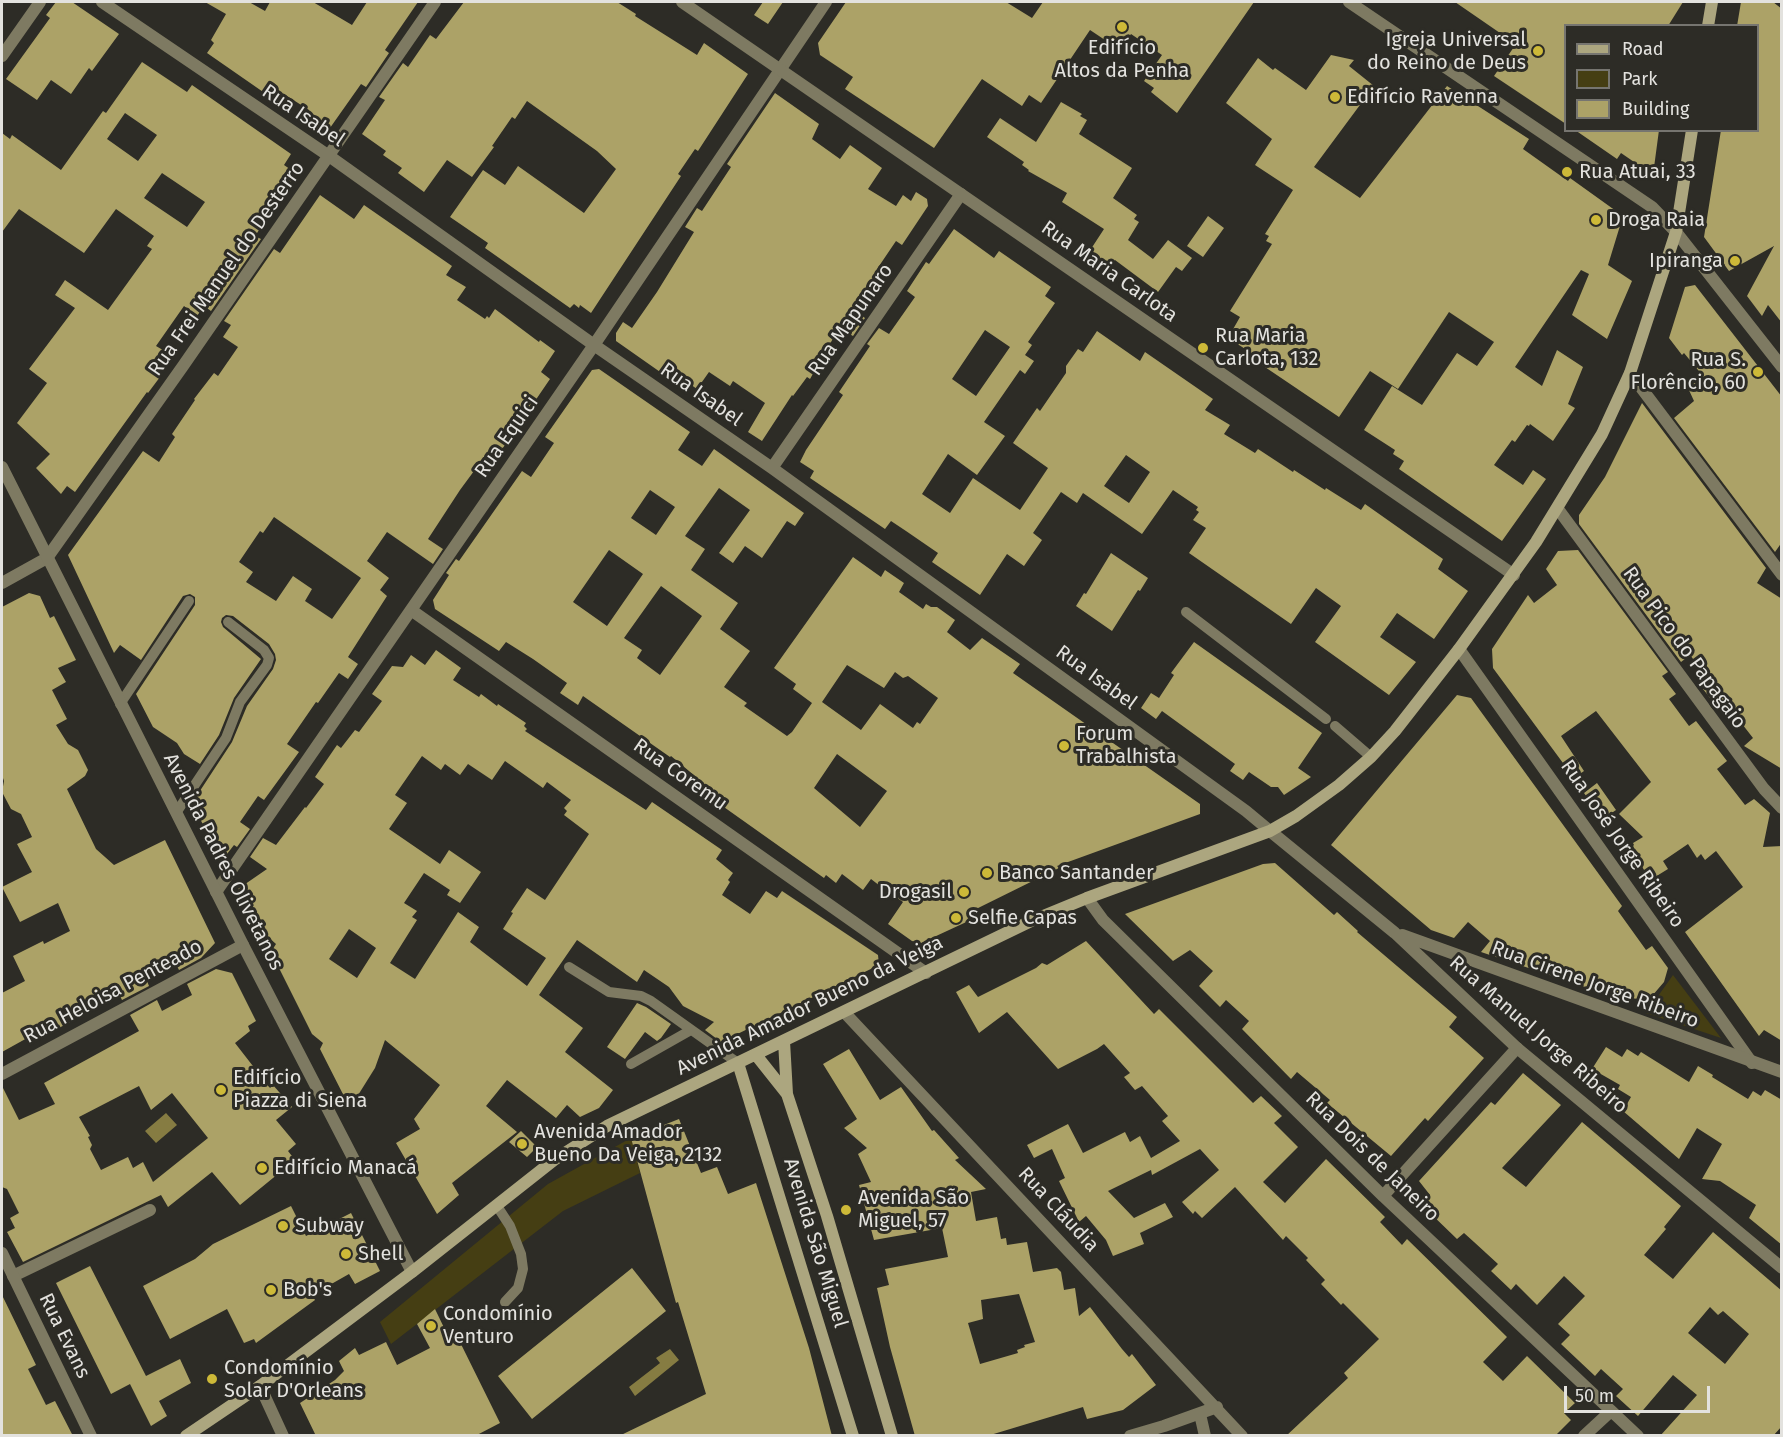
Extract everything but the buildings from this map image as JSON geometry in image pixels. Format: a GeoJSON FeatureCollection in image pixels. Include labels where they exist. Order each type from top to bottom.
{"type":"FeatureCollection","features":[{"type":"Feature","properties":{"kind":"main road"},"geometry":{"type":"LineString","coordinates":[[1708,24],[1712,2]]}},
{"type":"Feature","properties":{"kind":"main road","name":"Avenida Amador Bueno da Veiga"},"geometry":{"type":"LineString","coordinates":[[186,1436],[260,1386],[412,1272],[554,1160],[607,1126],[1031,921],[1270,831],[1296,816],[1339,785],[1371,757],[1395,731],[1459,649],[1514,575],[1558,509],[1602,434],[1630,373],[1676,232],[1692,132]]}},
{"type":"Feature","properties":{"kind":"main road","name":"Avenida São Miguel"},"geometry":{"type":"LineString","coordinates":[[784,1041],[787,1094],[827,1216],[892,1436]]}},
{"type":"Feature","properties":{"kind":"main road","name":"Avenida São Miguel"},"geometry":{"type":"LineString","coordinates":[[756,1054],[787,1094]]}},
{"type":"Feature","properties":{"kind":"main road","name":"Avenida São Miguel"},"geometry":{"type":"LineString","coordinates":[[738,1063],[853,1436]]}},
{"type":"Feature","properties":{"kind":"street"},"geometry":{"type":"LineString","coordinates":[[2,56],[39,2]]}},
{"type":"Feature","properties":{"kind":"street","name":"Rua Isabel"},"geometry":{"type":"LineString","coordinates":[[102,2],[329,156],[594,345],[772,468],[1237,804],[1270,831]]}},
{"type":"Feature","properties":{"kind":"street","name":"Rua Frei Manuel do Desterro"},"geometry":{"type":"LineString","coordinates":[[47,558],[435,2]]}},
{"type":"Feature","properties":{"kind":"street","name":"Rua Maria Carlota"},"geometry":{"type":"LineString","coordinates":[[682,2],[1514,575]]}},
{"type":"Feature","properties":{"kind":"street","name":"Rua Equici"},"geometry":{"type":"LineString","coordinates":[[216,892],[594,345],[826,2]]}},
{"type":"Feature","properties":{"kind":"street"},"geometry":{"type":"LineString","coordinates":[[1349,2],[1652,207],[1676,232],[1782,367]]}},
{"type":"Feature","properties":{"kind":"street","name":"Rua Mapunaro"},"geometry":{"type":"LineString","coordinates":[[772,468],[961,194]]}},
{"type":"Feature","properties":{"kind":"street"},"geometry":{"type":"LineString","coordinates":[[1630,373],[1782,575]]}},
{"type":"Feature","properties":{"kind":"street","name":"Avenida Padres Olivetanos"},"geometry":{"type":"LineString","coordinates":[[2,467],[120,704],[412,1272]]}},
{"type":"Feature","properties":{"kind":"street","name":"Rua Pico do Papagaio"},"geometry":{"type":"LineString","coordinates":[[1558,509],[1764,789],[1782,808]]}},
{"type":"Feature","properties":{"kind":"street"},"geometry":{"type":"LineString","coordinates":[[2,583],[47,558]]}},
{"type":"Feature","properties":{"kind":"street","name":"Rua Coremu"},"geometry":{"type":"LineString","coordinates":[[411,610],[926,972]]}},
{"type":"Feature","properties":{"kind":"street","name":"Rua José Jorge Ribeiro"},"geometry":{"type":"LineString","coordinates":[[1459,649],[1752,1062]]}},
{"type":"Feature","properties":{"kind":"street","name":"Rua Manuel Jorge Ribeiro"},"geometry":{"type":"LineString","coordinates":[[1270,831],[1395,933],[1517,1048],[1782,1268]]}},
{"type":"Feature","properties":{"kind":"street","name":"Rua Dois de Janeiro"},"geometry":{"type":"LineString","coordinates":[[1087,898],[1103,920],[1383,1196],[1638,1436]]}},
{"type":"Feature","properties":{"kind":"street","name":"Rua Cirene Jorge Ribeiro"},"geometry":{"type":"LineString","coordinates":[[1395,933],[1782,1072]]}},
{"type":"Feature","properties":{"kind":"street","name":"Rua Heloisa Penteado"},"geometry":{"type":"LineString","coordinates":[[2,1074],[243,945]]}},
{"type":"Feature","properties":{"kind":"street","name":"Rua Cláudia"},"geometry":{"type":"LineString","coordinates":[[845,1012],[1242,1436]]}},
{"type":"Feature","properties":{"kind":"street"},"geometry":{"type":"LineString","coordinates":[[1383,1196],[1517,1048]]}},
{"type":"Feature","properties":{"kind":"street"},"geometry":{"type":"LineString","coordinates":[[13,1276],[150,1210]]}},
{"type":"Feature","properties":{"kind":"street","name":"Rua Evans"},"geometry":{"type":"LineString","coordinates":[[2,1253],[91,1436]]}},
{"type":"Feature","properties":{"kind":"street"},"geometry":{"type":"LineString","coordinates":[[260,1386],[283,1436]]}},
{"type":"Feature","properties":{"kind":"street"},"geometry":{"type":"LineString","coordinates":[[1130,1436],[1217,1407]]}},
{"type":"Feature","properties":{"kind":"street"},"geometry":{"type":"LineString","coordinates":[[1584,1436],[1611,1412]]}},
{"type":"Feature","properties":{"kind":"street"},"geometry":{"type":"LineString","coordinates":[[1200,1414],[1205,1436]]}},
{"type":"Feature","properties":{"kind":"lane"},"geometry":{"type":"LineString","coordinates":[[120,704],[189,601]]}},
{"type":"Feature","properties":{"kind":"lane"},"geometry":{"type":"LineString","coordinates":[[1186,612],[1331,722],[1371,757]]}},
{"type":"Feature","properties":{"kind":"lane"},"geometry":{"type":"LineString","coordinates":[[176,813],[226,738],[240,702],[267,665],[269,658],[264,650],[228,621]]}},
{"type":"Feature","properties":{"kind":"lane"},"geometry":{"type":"LineString","coordinates":[[569,967],[609,992],[641,996],[738,1063]]}},
{"type":"Feature","properties":{"kind":"lane"},"geometry":{"type":"LineString","coordinates":[[631,1065],[691,1030]]}},
{"type":"Feature","properties":{"kind":"lane"},"geometry":{"type":"LineString","coordinates":[[497,1206],[510,1226],[521,1254],[523,1269],[518,1288],[505,1302]]}},
{"type":"Feature","properties":{"kind":"green space"},"geometry":{"type":"Polygon","coordinates":[[[1673,975],[1721,1038],[1646,1013],[1673,975]]]}},
{"type":"Feature","properties":{"kind":"green space"},"geometry":{"type":"Polygon","coordinates":[[[631,1138],[640,1173],[563,1211],[391,1344],[380,1322],[548,1184],[631,1138]]]}},
{"type":"Feature","properties":{"kind":"shaded area"},"geometry":{"type":"Polygon","coordinates":[[[166,1113],[177,1125],[156,1143],[145,1131],[166,1113]]]}},
{"type":"Feature","properties":{"kind":"shaded area"},"geometry":{"type":"Polygon","coordinates":[[[670,1349],[679,1360],[635,1396],[629,1387],[660,1363],[656,1358],[670,1349]]]}},
{"type":"Feature","properties":{"kind":"place","name":"Edifício Altos da Penha"},"geometry":{"type":"Point","coordinates":[1122,27]}},
{"type":"Feature","properties":{"kind":"place","name":"Igreja Universal do Reino de Deus"},"geometry":{"type":"Point","coordinates":[1538,51]}},
{"type":"Feature","properties":{"kind":"place","name":"Edifício Ravenna"},"geometry":{"type":"Point","coordinates":[1335,97]}},
{"type":"Feature","properties":{"kind":"place","name":"Rua Atuai, 33"},"geometry":{"type":"Point","coordinates":[1567,172]}},
{"type":"Feature","properties":{"kind":"place","name":"Droga Raia"},"geometry":{"type":"Point","coordinates":[1596,220]}},
{"type":"Feature","properties":{"kind":"place","name":"Ipiranga"},"geometry":{"type":"Point","coordinates":[1735,261]}},
{"type":"Feature","properties":{"kind":"place","name":"Rua Maria Carlota, 132"},"geometry":{"type":"Point","coordinates":[1203,348]}},
{"type":"Feature","properties":{"kind":"place","name":"Rua S. Florêncio, 60"},"geometry":{"type":"Point","coordinates":[1758,372]}},
{"type":"Feature","properties":{"kind":"place","name":"Forum Trabalhista"},"geometry":{"type":"Point","coordinates":[1064,746]}},
{"type":"Feature","properties":{"kind":"place","name":"Banco Santander"},"geometry":{"type":"Point","coordinates":[987,873]}},
{"type":"Feature","properties":{"kind":"place","name":"Drogasil"},"geometry":{"type":"Point","coordinates":[964,892]}},
{"type":"Feature","properties":{"kind":"place","name":"Selfie Capas"},"geometry":{"type":"Point","coordinates":[956,918]}},
{"type":"Feature","properties":{"kind":"place","name":"Edifício Piazza di Siena"},"geometry":{"type":"Point","coordinates":[221,1090]}},
{"type":"Feature","properties":{"kind":"place","name":"Avenida Amador Bueno Da Veiga, 2132"},"geometry":{"type":"Point","coordinates":[522,1144]}},
{"type":"Feature","properties":{"kind":"place","name":"Edifício Manacá"},"geometry":{"type":"Point","coordinates":[262,1168]}},
{"type":"Feature","properties":{"kind":"place","name":"Avenida São Miguel, 57"},"geometry":{"type":"Point","coordinates":[846,1210]}},
{"type":"Feature","properties":{"kind":"place","name":"Subway"},"geometry":{"type":"Point","coordinates":[283,1226]}},
{"type":"Feature","properties":{"kind":"place","name":"Shell"},"geometry":{"type":"Point","coordinates":[346,1254]}},
{"type":"Feature","properties":{"kind":"place","name":"Bob's"},"geometry":{"type":"Point","coordinates":[271,1290]}},
{"type":"Feature","properties":{"kind":"place","name":"Condomínio Venturo"},"geometry":{"type":"Point","coordinates":[431,1326]}},
{"type":"Feature","properties":{"kind":"place","name":"Condomínio Solar D'Orleans"},"geometry":{"type":"Point","coordinates":[212,1379]}}]}
